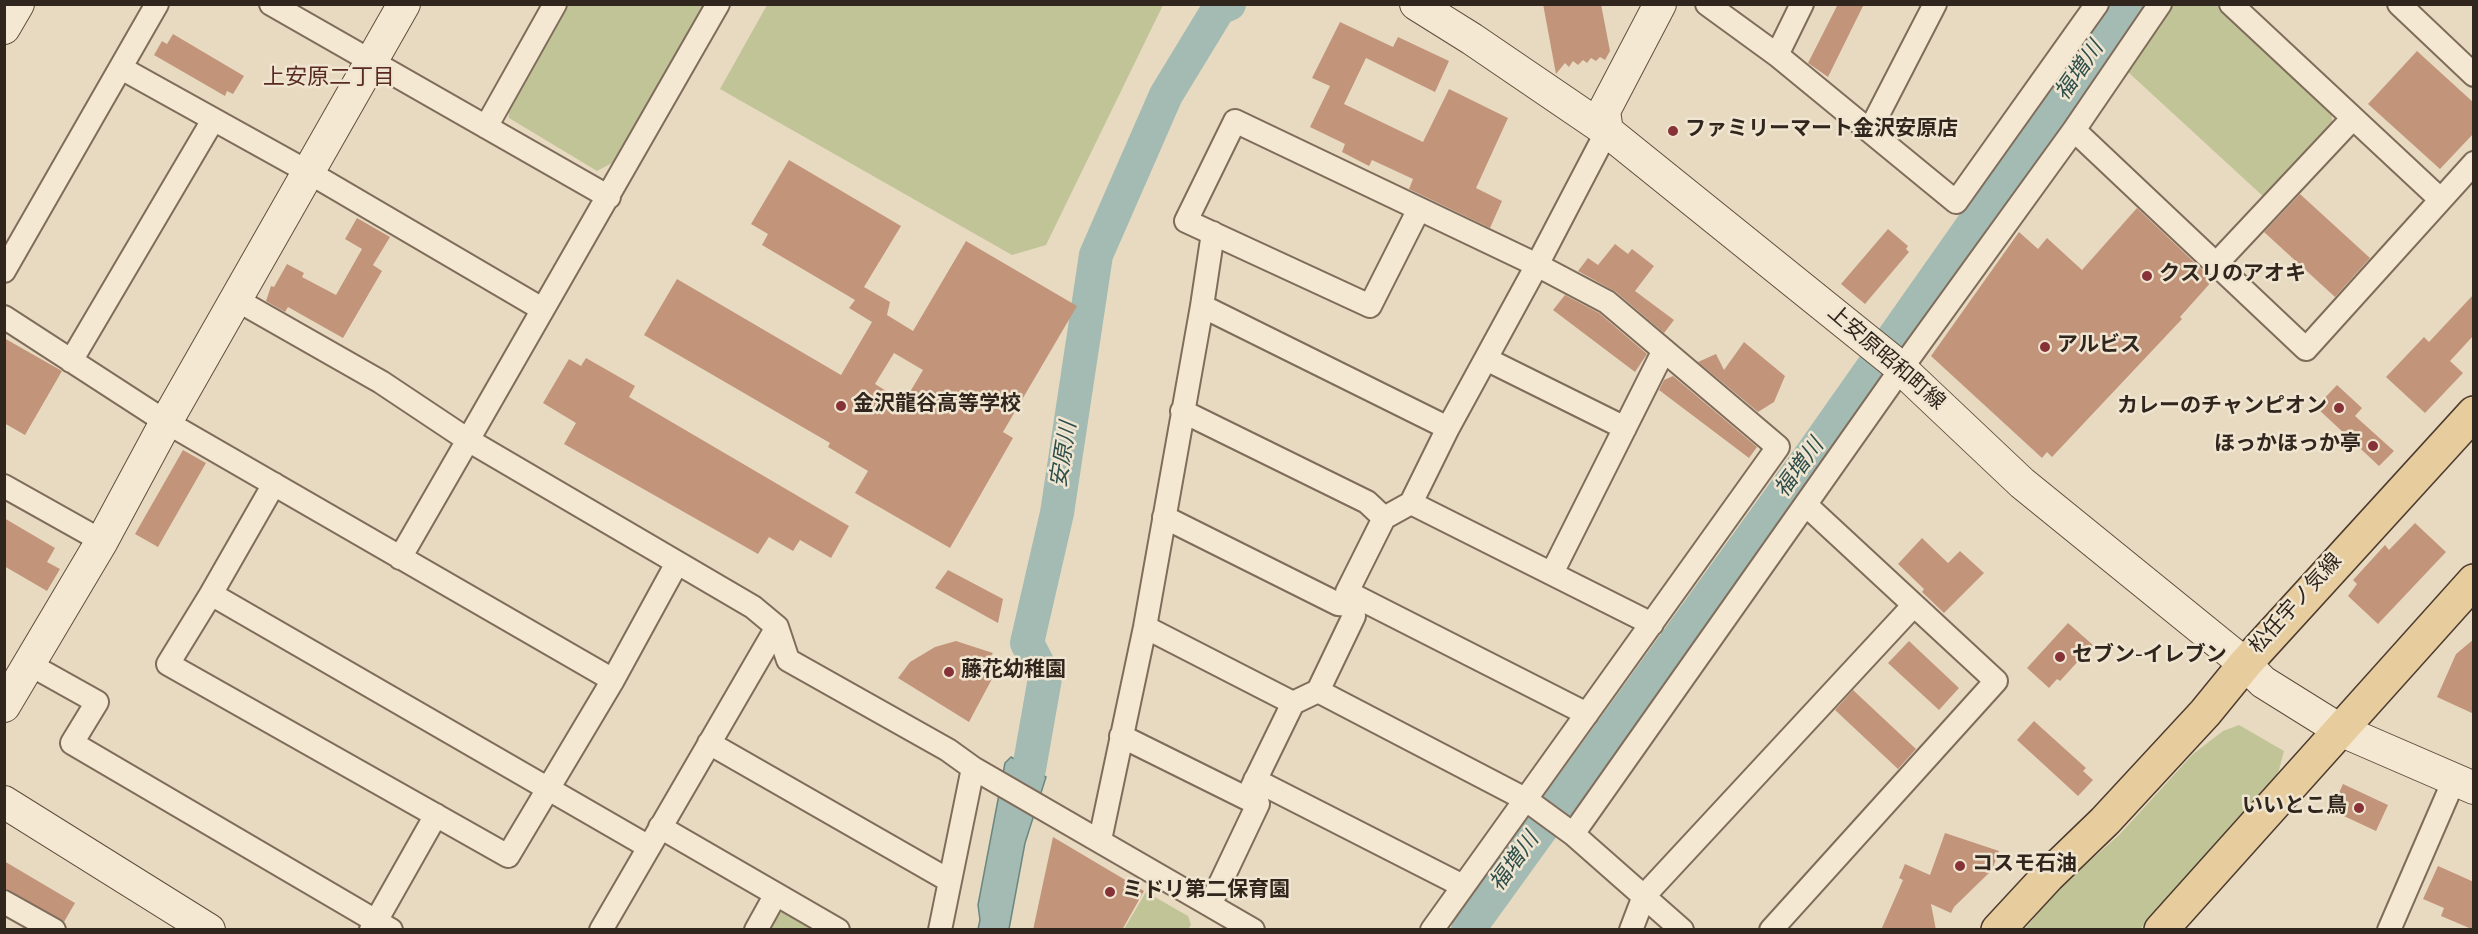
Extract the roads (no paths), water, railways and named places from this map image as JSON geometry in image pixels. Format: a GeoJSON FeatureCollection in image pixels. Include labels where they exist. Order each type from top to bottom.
{"type":"FeatureCollection","features":[{"type":"Feature","properties":{"kind":"main road","name":"松任宇ノ気線"},"geometry":{"type":"LineString","coordinates":[[1998,930],[2048,876],[2105,821],[2205,713],[2245,664],[2474,413]]}},
{"type":"Feature","properties":{"kind":"main road"},"geometry":{"type":"LineString","coordinates":[[2161,930],[2474,581]]}},
{"type":"Feature","properties":{"kind":"street"},"geometry":{"type":"LineString","coordinates":[[4,28],[18,4]]}},
{"type":"Feature","properties":{"kind":"street"},"geometry":{"type":"LineString","coordinates":[[4,271],[157,4]]}},
{"type":"Feature","properties":{"kind":"street"},"geometry":{"type":"LineString","coordinates":[[271,4],[609,197]]}},
{"type":"Feature","properties":{"kind":"street"},"geometry":{"type":"LineString","coordinates":[[4,706],[102,540],[166,422],[310,173],[404,4]]}},
{"type":"Feature","properties":{"kind":"street"},"geometry":{"type":"LineString","coordinates":[[486,127],[555,4]]}},
{"type":"Feature","properties":{"kind":"street"},"geometry":{"type":"LineString","coordinates":[[400,558],[718,4]]}},
{"type":"Feature","properties":{"kind":"street","name":"上安原昭和町線"},"geometry":{"type":"LineString","coordinates":[[1416,4],[1472,39],[1607,131],[1898,366],[2022,483],[2245,664],[2263,682],[2340,730],[2464,784]]}},
{"type":"Feature","properties":{"kind":"street"},"geometry":{"type":"LineString","coordinates":[[1210,905],[1258,804],[1252,787],[1293,703],[1318,691],[1354,616],[1349,599],[1384,518],[1411,503],[1448,428],[1607,131],[1604,111],[1660,4]]}},
{"type":"Feature","properties":{"kind":"street"},"geometry":{"type":"LineString","coordinates":[[1707,4],[1777,55],[1956,202],[2097,4]]}},
{"type":"Feature","properties":{"kind":"street"},"geometry":{"type":"LineString","coordinates":[[1777,55],[1802,4]]}},
{"type":"Feature","properties":{"kind":"street"},"geometry":{"type":"LineString","coordinates":[[1870,130],[1935,4]]}},
{"type":"Feature","properties":{"kind":"street"},"geometry":{"type":"LineString","coordinates":[[1568,831],[1806,505],[1898,366],[2074,130],[2160,4]]}},
{"type":"Feature","properties":{"kind":"street"},"geometry":{"type":"LineString","coordinates":[[2231,4],[2440,200]]}},
{"type":"Feature","properties":{"kind":"street"},"geometry":{"type":"LineString","coordinates":[[2399,4],[2474,75]]}},
{"type":"Feature","properties":{"kind":"street"},"geometry":{"type":"LineString","coordinates":[[121,68],[310,173],[542,309]]}},
{"type":"Feature","properties":{"kind":"street"},"geometry":{"type":"LineString","coordinates":[[2217,264],[2353,118]]}},
{"type":"Feature","properties":{"kind":"street"},"geometry":{"type":"LineString","coordinates":[[71,361],[213,120]]}},
{"type":"Feature","properties":{"kind":"street"},"geometry":{"type":"LineString","coordinates":[[1419,209],[1370,306],[1186,221],[1234,121],[1537,265],[1607,302],[1778,447],[1587,714],[1531,803],[1463,886],[1432,930]]}},
{"type":"Feature","properties":{"kind":"street"},"geometry":{"type":"LineString","coordinates":[[2074,130],[2306,349],[2474,162]]}},
{"type":"Feature","properties":{"kind":"street"},"geometry":{"type":"LineString","coordinates":[[1100,840],[1145,627],[1213,233]]}},
{"type":"Feature","properties":{"kind":"street"},"geometry":{"type":"LineString","coordinates":[[237,300],[381,382],[468,440],[753,607],[777,627],[788,660],[948,750],[979,772],[1253,930]]}},
{"type":"Feature","properties":{"kind":"street"},"geometry":{"type":"LineString","coordinates":[[1202,306],[1448,428]]}},
{"type":"Feature","properties":{"kind":"street"},"geometry":{"type":"LineString","coordinates":[[4,317],[166,422],[613,680]]}},
{"type":"Feature","properties":{"kind":"street"},"geometry":{"type":"LineString","coordinates":[[1552,573],[1664,350]]}},
{"type":"Feature","properties":{"kind":"street"},"geometry":{"type":"LineString","coordinates":[[1486,359],[1625,428]]}},
{"type":"Feature","properties":{"kind":"street"},"geometry":{"type":"LineString","coordinates":[[1182,411],[1367,501],[1384,518]]}},
{"type":"Feature","properties":{"kind":"street"},"geometry":{"type":"LineString","coordinates":[[274,484],[168,664],[508,856],[613,680],[677,563]]}},
{"type":"Feature","properties":{"kind":"street"},"geometry":{"type":"LineString","coordinates":[[4,486],[102,540]]}},
{"type":"Feature","properties":{"kind":"street"},"geometry":{"type":"LineString","coordinates":[[1411,503],[1652,624]]}},
{"type":"Feature","properties":{"kind":"street"},"geometry":{"type":"LineString","coordinates":[[1770,930],[1996,681],[1806,505]]}},
{"type":"Feature","properties":{"kind":"street"},"geometry":{"type":"LineString","coordinates":[[1164,517],[1338,604],[1349,599]]}},
{"type":"Feature","properties":{"kind":"street"},"geometry":{"type":"LineString","coordinates":[[211,594],[548,788],[776,894],[838,930]]}},
{"type":"Feature","properties":{"kind":"street"},"geometry":{"type":"LineString","coordinates":[[1349,599],[1587,714]]}},
{"type":"Feature","properties":{"kind":"street"},"geometry":{"type":"LineString","coordinates":[[1631,930],[1644,896],[1914,605]]}},
{"type":"Feature","properties":{"kind":"street"},"geometry":{"type":"LineString","coordinates":[[602,930],[777,627]]}},
{"type":"Feature","properties":{"kind":"street"},"geometry":{"type":"LineString","coordinates":[[1145,627],[1293,703]]}},
{"type":"Feature","properties":{"kind":"street"},"geometry":{"type":"LineString","coordinates":[[29,664],[97,702],[72,742],[379,927],[436,816]]}},
{"type":"Feature","properties":{"kind":"street"},"geometry":{"type":"LineString","coordinates":[[1318,691],[1531,803],[1568,831],[1682,930]]}},
{"type":"Feature","properties":{"kind":"street"},"geometry":{"type":"LineString","coordinates":[[1121,736],[1258,804]]}},
{"type":"Feature","properties":{"kind":"street"},"geometry":{"type":"LineString","coordinates":[[709,743],[950,881]]}},
{"type":"Feature","properties":{"kind":"street"},"geometry":{"type":"LineString","coordinates":[[940,930],[950,881],[979,772]]}},
{"type":"Feature","properties":{"kind":"street"},"geometry":{"type":"LineString","coordinates":[[1255,780],[1463,886]]}},
{"type":"Feature","properties":{"kind":"street"},"geometry":{"type":"LineString","coordinates":[[2389,930],[2464,784]]}},
{"type":"Feature","properties":{"kind":"street"},"geometry":{"type":"LineString","coordinates":[[4,802],[209,930]]}},
{"type":"Feature","properties":{"kind":"street"},"geometry":{"type":"LineString","coordinates":[[756,930],[776,894]]}},
{"type":"Feature","properties":{"kind":"street"},"geometry":{"type":"LineString","coordinates":[[4,902],[54,930]]}},
{"type":"Feature","properties":{"kind":"waterway","name":"安原川"},"geometry":{"type":"LineString","coordinates":[[1014,812],[1029,769],[1045,678],[1027,643],[1057,513],[1096,255],[1166,95],[1219,8],[1229,4]]}},
{"type":"Feature","properties":{"kind":"waterway","name":"福増川"},"geometry":{"type":"LineString","coordinates":[[1468,930],[1814,451],[2128,4]]}},
{"type":"Feature","properties":{"kind":"place","name":"ファミリーマート金沢安原店"},"geometry":{"type":"Point","coordinates":[1673,131]}},
{"type":"Feature","properties":{"kind":"place","name":"クスリのアオキ"},"geometry":{"type":"Point","coordinates":[2147,276]}},
{"type":"Feature","properties":{"kind":"place","name":"アルビス"},"geometry":{"type":"Point","coordinates":[2045,347]}},
{"type":"Feature","properties":{"kind":"place","name":"金沢龍谷高等学校"},"geometry":{"type":"Point","coordinates":[841,406]}},
{"type":"Feature","properties":{"kind":"place","name":"カレーのチャンピオン"},"geometry":{"type":"Point","coordinates":[2339,408]}},
{"type":"Feature","properties":{"kind":"place","name":"ほっかほっか亭"},"geometry":{"type":"Point","coordinates":[2373,446]}},
{"type":"Feature","properties":{"kind":"place","name":"セブン-イレブン"},"geometry":{"type":"Point","coordinates":[2060,657]}},
{"type":"Feature","properties":{"kind":"place","name":"藤花幼稚園"},"geometry":{"type":"Point","coordinates":[949,672]}},
{"type":"Feature","properties":{"kind":"place","name":"いいとこ鳥"},"geometry":{"type":"Point","coordinates":[2359,808]}},
{"type":"Feature","properties":{"kind":"place","name":"コスモ石油"},"geometry":{"type":"Point","coordinates":[1960,866]}},
{"type":"Feature","properties":{"kind":"place","name":"ミドリ第二保育園"},"geometry":{"type":"Point","coordinates":[1110,892]}},
{"type":"Feature","properties":{"kind":"district","name":"上安原二丁目"},"geometry":{"type":"Point","coordinates":[329,80]}}]}
